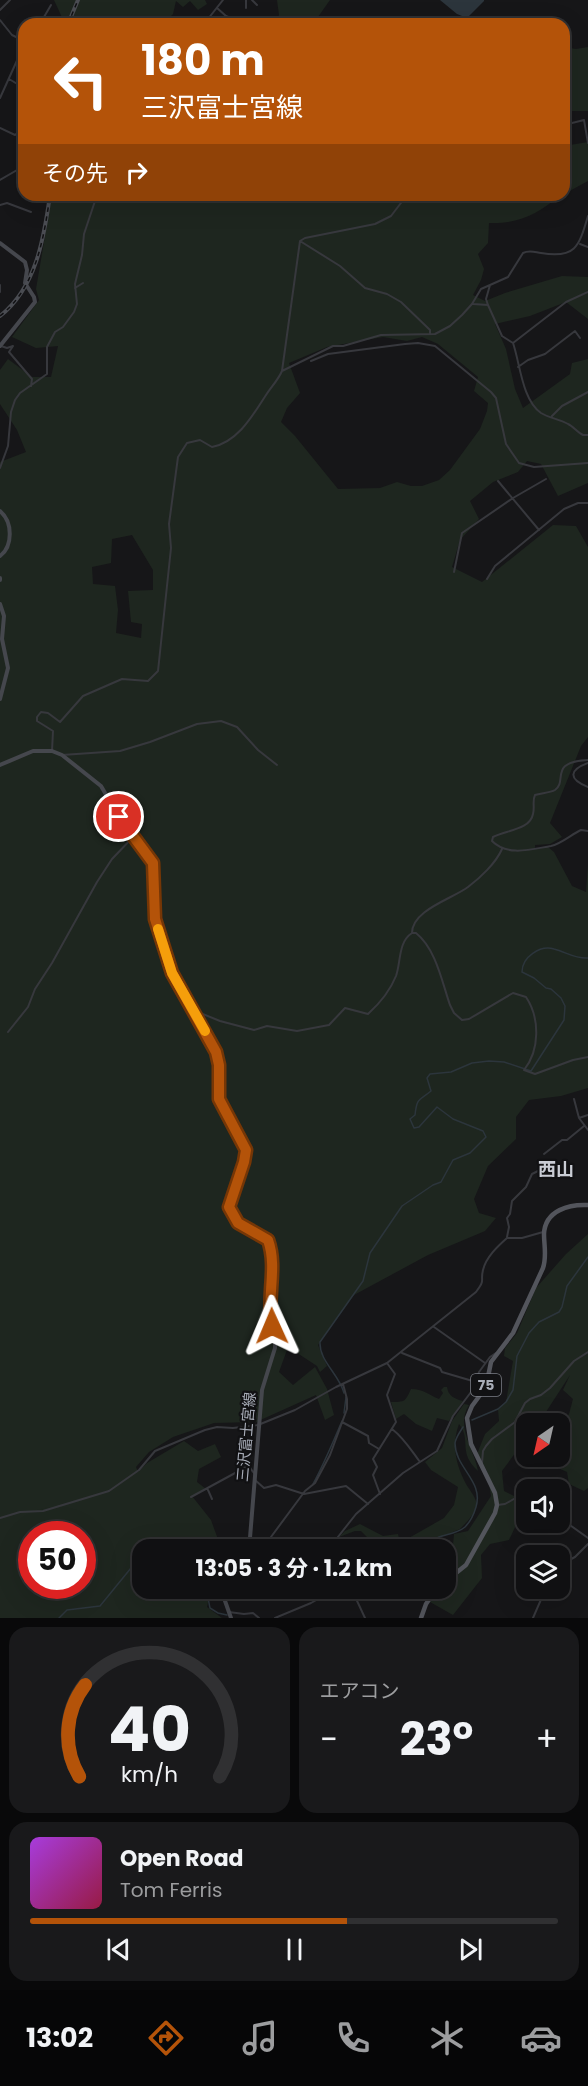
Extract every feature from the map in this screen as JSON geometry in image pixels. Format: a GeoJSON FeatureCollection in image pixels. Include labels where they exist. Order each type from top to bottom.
{"type":"FeatureCollection","features":[{"type":"Feature","properties":{"kind":"main road"},"geometry":{"type":"LineString","coordinates":[[0,243],[25,262],[27,270],[25,283],[35,302],[0,346]]}},
{"type":"Feature","properties":{"kind":"main road"},"geometry":{"type":"LineString","coordinates":[[0,512],[5,516],[11,529],[6,551],[0,556]]}},
{"type":"Feature","properties":{"kind":"main road"},"geometry":{"type":"LineString","coordinates":[[0,604],[4,616],[2,639],[8,668],[0,699]]}},
{"type":"Feature","properties":{"kind":"main road"},"geometry":{"type":"LineString","coordinates":[[0,765],[33,751],[52,751]]}},
{"type":"Feature","properties":{"kind":"main road","name":"三沢富士宮線"},"geometry":{"type":"LineString","coordinates":[[52,751],[62,755],[101,786],[119,817],[153,863],[155,919],[172,973],[216,1052],[219,1065],[219,1099],[246,1150],[229,1207],[238,1223],[268,1240],[273,1279],[270,1314],[275,1338],[275,1348],[262,1390],[250,1539]]}},
{"type":"Feature","properties":{"kind":"main road"},"geometry":{"type":"LineString","coordinates":[[544,1231],[549,1220],[564,1208],[572,1205],[588,1205]]}},
{"type":"Feature","properties":{"kind":"main road","name":"75"},"geometry":{"type":"LineString","coordinates":[[497,1505],[495,1493],[471,1444],[467,1426],[469,1412],[486,1387],[489,1367],[513,1333],[543,1268],[546,1252],[544,1231]]}},
{"type":"Feature","properties":{"kind":"main road"},"geometry":{"type":"LineString","coordinates":[[456,1574],[470,1559],[497,1505]]}},
{"type":"Feature","properties":{"kind":"main road"},"geometry":{"type":"LineString","coordinates":[[224,1599],[230,1615]]}},
{"type":"Feature","properties":{"kind":"main road"},"geometry":{"type":"LineString","coordinates":[[421,1618],[429,1599]]}},
{"type":"Feature","properties":{"kind":"street"},"geometry":{"type":"LineString","coordinates":[[0,10],[10,0]]}},
{"type":"Feature","properties":{"kind":"street"},"geometry":{"type":"LineString","coordinates":[[209,18],[223,0]]}},
{"type":"Feature","properties":{"kind":"street"},"geometry":{"type":"LineString","coordinates":[[246,0],[246,8]]}},
{"type":"Feature","properties":{"kind":"street"},"geometry":{"type":"LineString","coordinates":[[252,0],[257,5]]}},
{"type":"Feature","properties":{"kind":"street"},"geometry":{"type":"LineString","coordinates":[[44,18],[51,5]]}},
{"type":"Feature","properties":{"kind":"street"},"geometry":{"type":"LineString","coordinates":[[217,8],[231,18]]}},
{"type":"Feature","properties":{"kind":"street"},"geometry":{"type":"LineString","coordinates":[[0,20],[18,39]]}},
{"type":"Feature","properties":{"kind":"street"},"geometry":{"type":"LineString","coordinates":[[0,98],[18,57]]}},
{"type":"Feature","properties":{"kind":"street"},"geometry":{"type":"LineString","coordinates":[[9,79],[18,84]]}},
{"type":"Feature","properties":{"kind":"street"},"geometry":{"type":"LineString","coordinates":[[570,124],[584,120],[588,143]]}},
{"type":"Feature","properties":{"kind":"street"},"geometry":{"type":"LineString","coordinates":[[0,128],[15,135],[18,133]]}},
{"type":"Feature","properties":{"kind":"street"},"geometry":{"type":"LineString","coordinates":[[0,180],[18,170]]}},
{"type":"Feature","properties":{"kind":"street"},"geometry":{"type":"LineString","coordinates":[[0,468],[8,446],[11,412],[15,400],[20,393],[47,374],[47,347],[55,332],[63,327],[74,312],[77,299],[75,288],[84,234],[95,201]]}},
{"type":"Feature","properties":{"kind":"street"},"geometry":{"type":"LineString","coordinates":[[300,241],[305,238],[375,224],[391,216],[402,201]]}},
{"type":"Feature","properties":{"kind":"street"},"geometry":{"type":"LineString","coordinates":[[0,205],[7,203],[32,212]]}},
{"type":"Feature","properties":{"kind":"street"},"geometry":{"type":"LineString","coordinates":[[282,370],[333,346],[343,346],[381,335],[435,334],[450,326],[472,304],[481,289],[508,277],[520,256],[526,251],[556,255],[570,252],[579,243],[588,216]]}},
{"type":"Feature","properties":{"kind":"street"},"geometry":{"type":"LineString","coordinates":[[300,241],[339,266],[365,288],[387,294],[402,302],[430,330],[430,334]]}},
{"type":"Feature","properties":{"kind":"street"},"geometry":{"type":"LineString","coordinates":[[52,751],[53,731],[37,721],[41,712],[48,713],[60,722],[83,696],[122,678],[148,681],[158,672],[171,548],[169,524],[178,457],[187,443],[200,440],[206,445],[215,446],[227,441],[248,423],[277,381],[282,370],[300,241]]}},
{"type":"Feature","properties":{"kind":"street"},"geometry":{"type":"LineString","coordinates":[[579,243],[588,247]]}},
{"type":"Feature","properties":{"kind":"street"},"geometry":{"type":"LineString","coordinates":[[75,288],[83,283]]}},
{"type":"Feature","properties":{"kind":"street"},"geometry":{"type":"LineString","coordinates":[[490,284],[486,298],[488,305],[502,336],[513,343],[518,367],[532,403],[542,414],[552,416],[571,425],[583,435],[588,435]]}},
{"type":"Feature","properties":{"kind":"street"},"geometry":{"type":"LineString","coordinates":[[0,285],[0,292]]}},
{"type":"Feature","properties":{"kind":"street"},"geometry":{"type":"LineString","coordinates":[[513,343],[566,302],[588,292]]}},
{"type":"Feature","properties":{"kind":"street"},"geometry":{"type":"LineString","coordinates":[[472,304],[488,305]]}},
{"type":"Feature","properties":{"kind":"street"},"geometry":{"type":"LineString","coordinates":[[518,367],[532,357],[544,354],[575,331],[580,338]]}},
{"type":"Feature","properties":{"kind":"street"},"geometry":{"type":"LineString","coordinates":[[311,361],[328,354],[405,344],[418,343],[435,346],[496,398],[506,444],[519,463],[534,467],[588,463]]}},
{"type":"Feature","properties":{"kind":"street"},"geometry":{"type":"LineString","coordinates":[[0,346],[7,348],[13,346],[9,352],[32,379],[31,386]]}},
{"type":"Feature","properties":{"kind":"street"},"geometry":{"type":"LineString","coordinates":[[552,416],[562,406],[588,392]]}},
{"type":"Feature","properties":{"kind":"street"},"geometry":{"type":"LineString","coordinates":[[454,572],[462,533],[513,498],[546,479]]}},
{"type":"Feature","properties":{"kind":"street"},"geometry":{"type":"LineString","coordinates":[[498,480],[539,530]]}},
{"type":"Feature","properties":{"kind":"street"},"geometry":{"type":"LineString","coordinates":[[487,579],[495,566],[571,505],[588,503]]}},
{"type":"Feature","properties":{"kind":"street"},"geometry":{"type":"LineString","coordinates":[[62,755],[120,751],[189,726],[221,721],[237,728],[258,750],[277,765]]}},
{"type":"Feature","properties":{"kind":"street"},"geometry":{"type":"LineString","coordinates":[[588,761],[573,772],[573,776],[580,784],[588,787]]}},
{"type":"Feature","properties":{"kind":"street"},"geometry":{"type":"LineString","coordinates":[[588,761],[572,762],[566,766],[561,771],[558,787],[535,795],[533,815],[526,825],[494,837],[492,841],[502,849],[516,852],[545,845],[551,846],[581,830],[588,831]]}},
{"type":"Feature","properties":{"kind":"street"},"geometry":{"type":"LineString","coordinates":[[8,1032],[28,1007],[35,989],[97,882],[112,860],[134,836]]}},
{"type":"Feature","properties":{"kind":"street"},"geometry":{"type":"LineString","coordinates":[[193,1010],[249,1029],[254,1030],[267,1026],[289,1031],[329,1025],[345,1008],[368,1014],[379,1004],[392,984],[403,945],[421,915],[473,882],[491,865],[502,849]]}},
{"type":"Feature","properties":{"kind":"street"},"geometry":{"type":"LineString","coordinates":[[412,933],[416,933],[427,946],[450,1005],[454,1013],[462,1020],[469,1019],[513,993],[526,997],[534,1012],[537,1030],[533,1057],[525,1069],[535,1074],[573,1060],[588,1058]]}},
{"type":"Feature","properties":{"kind":"street"},"geometry":{"type":"LineString","coordinates":[[574,1099],[579,1118],[588,1130]]}},
{"type":"Feature","properties":{"kind":"street"},"geometry":{"type":"LineString","coordinates":[[579,1118],[588,1115]]}},
{"type":"Feature","properties":{"kind":"street"},"geometry":{"type":"LineString","coordinates":[[544,1154],[584,1126]]}},
{"type":"Feature","properties":{"kind":"street"},"geometry":{"type":"LineString","coordinates":[[0,1518],[20,1512],[43,1511],[109,1491],[128,1480],[155,1451],[205,1430],[217,1427],[258,1425],[295,1410],[341,1384],[387,1363],[476,1292],[483,1281],[483,1271],[493,1253],[507,1238],[509,1227],[507,1218],[512,1201],[526,1187],[532,1174],[552,1161]]}},
{"type":"Feature","properties":{"kind":"street"},"geometry":{"type":"LineString","coordinates":[[507,1238],[522,1238],[544,1231]]}},
{"type":"Feature","properties":{"kind":"street"},"geometry":{"type":"LineString","coordinates":[[433,1327],[485,1363]]}},
{"type":"Feature","properties":{"kind":"street"},"geometry":{"type":"LineString","coordinates":[[401,1352],[440,1368],[442,1372],[476,1382]]}},
{"type":"Feature","properties":{"kind":"street"},"geometry":{"type":"LineString","coordinates":[[336,1539],[368,1504],[404,1473],[437,1451],[453,1416],[465,1401],[479,1372],[493,1354],[499,1352]]}},
{"type":"Feature","properties":{"kind":"street"},"geometry":{"type":"LineString","coordinates":[[481,1466],[486,1446],[515,1422],[525,1403],[550,1388],[574,1361],[588,1352]]}},
{"type":"Feature","properties":{"kind":"street"},"geometry":{"type":"LineString","coordinates":[[380,1494],[373,1475],[377,1467],[373,1459],[396,1422],[387,1395],[395,1374],[387,1363]]}},
{"type":"Feature","properties":{"kind":"street"},"geometry":{"type":"LineString","coordinates":[[270,1539],[315,1483],[327,1462],[347,1404],[341,1384]]}},
{"type":"Feature","properties":{"kind":"street"},"geometry":{"type":"LineString","coordinates":[[465,1401],[474,1403]]}},
{"type":"Feature","properties":{"kind":"street"},"geometry":{"type":"LineString","coordinates":[[342,1422],[368,1437],[369,1443],[379,1449]]}},
{"type":"Feature","properties":{"kind":"street"},"geometry":{"type":"LineString","coordinates":[[245,1426],[243,1441],[248,1466],[264,1488],[276,1485],[304,1494],[346,1486],[368,1504]]}},
{"type":"Feature","properties":{"kind":"street"},"geometry":{"type":"LineString","coordinates":[[392,1429],[403,1438],[420,1462]]}},
{"type":"Feature","properties":{"kind":"street"},"geometry":{"type":"LineString","coordinates":[[191,1497],[208,1490],[248,1466]]}},
{"type":"Feature","properties":{"kind":"street"},"geometry":{"type":"LineString","coordinates":[[208,1490],[212,1498]]}},
{"type":"Feature","properties":{"kind":"street"},"geometry":{"type":"LineString","coordinates":[[497,1505],[505,1504],[516,1498]]}},
{"type":"Feature","properties":{"kind":"street"},"geometry":{"type":"LineString","coordinates":[[570,1525],[588,1538]]}},
{"type":"Feature","properties":{"kind":"street"},"geometry":{"type":"LineString","coordinates":[[570,1560],[588,1544]]}},
{"type":"Feature","properties":{"kind":"street"},"geometry":{"type":"LineString","coordinates":[[275,1618],[318,1599]]}},
{"type":"Feature","properties":{"kind":"street"},"geometry":{"type":"LineString","coordinates":[[356,1599],[365,1618]]}},
{"type":"Feature","properties":{"kind":"street"},"geometry":{"type":"LineString","coordinates":[[533,1618],[541,1599]]}},
{"type":"Feature","properties":{"kind":"street"},"geometry":{"type":"LineString","coordinates":[[230,1615],[254,1613],[259,1618]]}},
{"type":"Feature","properties":{"kind":"shaded area"},"geometry":{"type":"Polygon","coordinates":[[[54,0],[205,0],[207,4],[198,10],[190,1],[183,7],[176,1],[173,14],[169,18],[62,18],[54,0]]]}},
{"type":"Feature","properties":{"kind":"shaded area"},"geometry":{"type":"Polygon","coordinates":[[[277,0],[330,0],[317,18],[277,18],[277,0]]]}},
{"type":"Feature","properties":{"kind":"shaded area"},"geometry":{"type":"Polygon","coordinates":[[[440,0],[484,1],[467,18],[457,14],[440,0]]]}},
{"type":"Feature","properties":{"kind":"shaded area"},"geometry":{"type":"Polygon","coordinates":[[[588,47],[588,111],[570,110],[570,48],[588,47]]]}},
{"type":"Feature","properties":{"kind":"shaded area"},"geometry":{"type":"Polygon","coordinates":[[[588,142],[588,181],[570,191],[570,145],[588,142]]]}},
{"type":"Feature","properties":{"kind":"shaded area"},"geometry":{"type":"Polygon","coordinates":[[[51,201],[553,201],[519,220],[489,223],[488,243],[478,254],[484,269],[473,295],[485,301],[562,276],[588,277],[588,319],[566,302],[530,316],[495,324],[506,349],[515,389],[523,408],[570,374],[572,363],[588,359],[588,483],[558,496],[541,464],[527,461],[518,472],[493,482],[470,501],[479,519],[460,540],[452,567],[482,582],[553,525],[576,526],[588,547],[588,737],[581,746],[550,823],[562,837],[550,844],[535,845],[535,849],[548,847],[554,852],[572,886],[586,892],[588,864],[588,1088],[561,1096],[529,1100],[516,1117],[516,1139],[488,1166],[474,1199],[479,1213],[496,1218],[485,1231],[428,1255],[354,1295],[318,1345],[327,1366],[320,1372],[317,1366],[288,1347],[279,1372],[293,1385],[315,1367],[327,1389],[334,1415],[325,1420],[316,1395],[256,1422],[214,1423],[173,1437],[149,1452],[136,1467],[138,1472],[147,1463],[184,1441],[198,1451],[215,1444],[221,1457],[199,1469],[197,1482],[206,1489],[192,1496],[211,1520],[218,1539],[132,1539],[132,1599],[209,1599],[207,1607],[222,1618],[0,1618],[0,462],[26,452],[17,430],[0,404],[0,370],[8,359],[32,377],[51,377],[58,346],[36,348],[12,337],[39,300],[36,289],[51,201]],[[383,337],[327,347],[289,363],[300,393],[287,408],[281,422],[338,489],[380,488],[397,482],[422,486],[439,480],[450,470],[480,429],[488,403],[474,391],[478,377],[438,344],[422,337],[407,341],[383,337]],[[132,535],[112,539],[111,563],[92,567],[93,584],[115,586],[118,610],[116,633],[141,638],[142,624],[131,622],[128,591],[153,590],[153,570],[132,535]]]}},
{"type":"Feature","properties":{"kind":"shaded area"},"geometry":{"type":"Polygon","coordinates":[[[588,1234],[588,1488],[584,1491],[570,1484],[567,1472],[556,1467],[570,1467],[569,1413],[573,1399],[563,1390],[570,1375],[545,1413],[516,1413],[516,1452],[502,1471],[504,1491],[516,1497],[516,1525],[509,1540],[490,1544],[481,1555],[482,1578],[453,1615],[430,1602],[433,1599],[456,1599],[456,1539],[454,1539],[454,1534],[468,1531],[491,1496],[487,1471],[477,1454],[485,1434],[499,1421],[498,1409],[506,1402],[513,1361],[504,1356],[505,1348],[517,1333],[536,1288],[566,1254],[588,1234]]]}},
{"type":"Feature","properties":{"kind":"shaded area"},"geometry":{"type":"Polygon","coordinates":[[[444,1387],[447,1387],[452,1397],[463,1401],[449,1421],[437,1418],[432,1431],[416,1424],[404,1414],[396,1419],[391,1402],[404,1400],[411,1389],[422,1391],[439,1399],[444,1387]]]}},
{"type":"Feature","properties":{"kind":"shaded area"},"geometry":{"type":"Polygon","coordinates":[[[464,1404],[469,1405],[465,1413],[465,1429],[478,1471],[468,1458],[463,1430],[459,1424],[455,1440],[456,1455],[466,1484],[476,1501],[471,1516],[460,1529],[436,1539],[407,1539],[444,1518],[454,1505],[458,1487],[431,1470],[425,1462],[442,1448],[452,1421],[464,1404]]]}},
{"type":"Feature","properties":{"kind":"shaded area"},"geometry":{"type":"Polygon","coordinates":[[[360,1524],[383,1536],[398,1534],[399,1539],[369,1539],[361,1531],[355,1531],[339,1537],[345,1531],[360,1524]]]}},
{"type":"Feature","properties":{"kind":"waterway"},"geometry":{"type":"LineString","coordinates":[[344,1393],[323,1355],[320,1342],[363,1281],[370,1253],[402,1206],[441,1182],[453,1160],[470,1153],[486,1137],[483,1131],[453,1119],[437,1107],[419,1127],[414,1128],[410,1119],[415,1115],[419,1100],[431,1091],[427,1078],[430,1074],[451,1072],[472,1063],[489,1061],[504,1062],[531,1071],[564,1020],[565,1006],[561,998],[551,989],[522,972],[525,962],[533,953],[549,948],[588,958]]}},
{"type":"Feature","properties":{"kind":"waterway"},"geometry":{"type":"LineString","coordinates":[[472,1420],[498,1409],[506,1402],[513,1390],[517,1356],[529,1333],[539,1322],[559,1312],[567,1286],[588,1257]]}},
{"type":"Feature","properties":{"kind":"waterway"},"geometry":{"type":"LineString","coordinates":[[344,1413],[346,1397]]}},
{"type":"Feature","properties":{"kind":"waterway"},"geometry":{"type":"LineString","coordinates":[[313,1484],[342,1421]]}},
{"type":"Feature","properties":{"kind":"waterway"},"geometry":{"type":"LineString","coordinates":[[435,1539],[465,1527],[475,1510],[476,1490],[456,1452],[455,1443],[463,1427]]}},
{"type":"Feature","properties":{"kind":"waterway"},"geometry":{"type":"LineString","coordinates":[[59,1618],[67,1610],[100,1606],[132,1568]]}},
{"type":"Feature","properties":{"kind":"waterway"},"geometry":{"type":"LineString","coordinates":[[208,1599],[210,1608],[227,1615]]}},
{"type":"Feature","properties":{"kind":"railway"},"geometry":{"type":"LineString","coordinates":[[70,18],[78,0]]}},
{"type":"Feature","properties":{"kind":"railway"},"geometry":{"type":"LineString","coordinates":[[0,316],[12,305],[30,277],[41,245],[49,201]]}},
{"type":"Feature","properties":{"kind":"slow traffic"},"geometry":{"type":"LineString","coordinates":[[158,929],[172,973],[205,1031]]}},
{"type":"Feature","properties":{"kind":"district","name":"西山"},"geometry":{"type":"Point","coordinates":[556,1169]}},
{"type":"Feature","properties":{"kind":"route"},"geometry":{"type":"LineString","coordinates":[[119,817],[153,863],[155,919],[172,973],[216,1052],[219,1065],[219,1099],[246,1150],[229,1207],[238,1223],[268,1240],[273,1279],[270,1314],[272,1326]]}}]}
